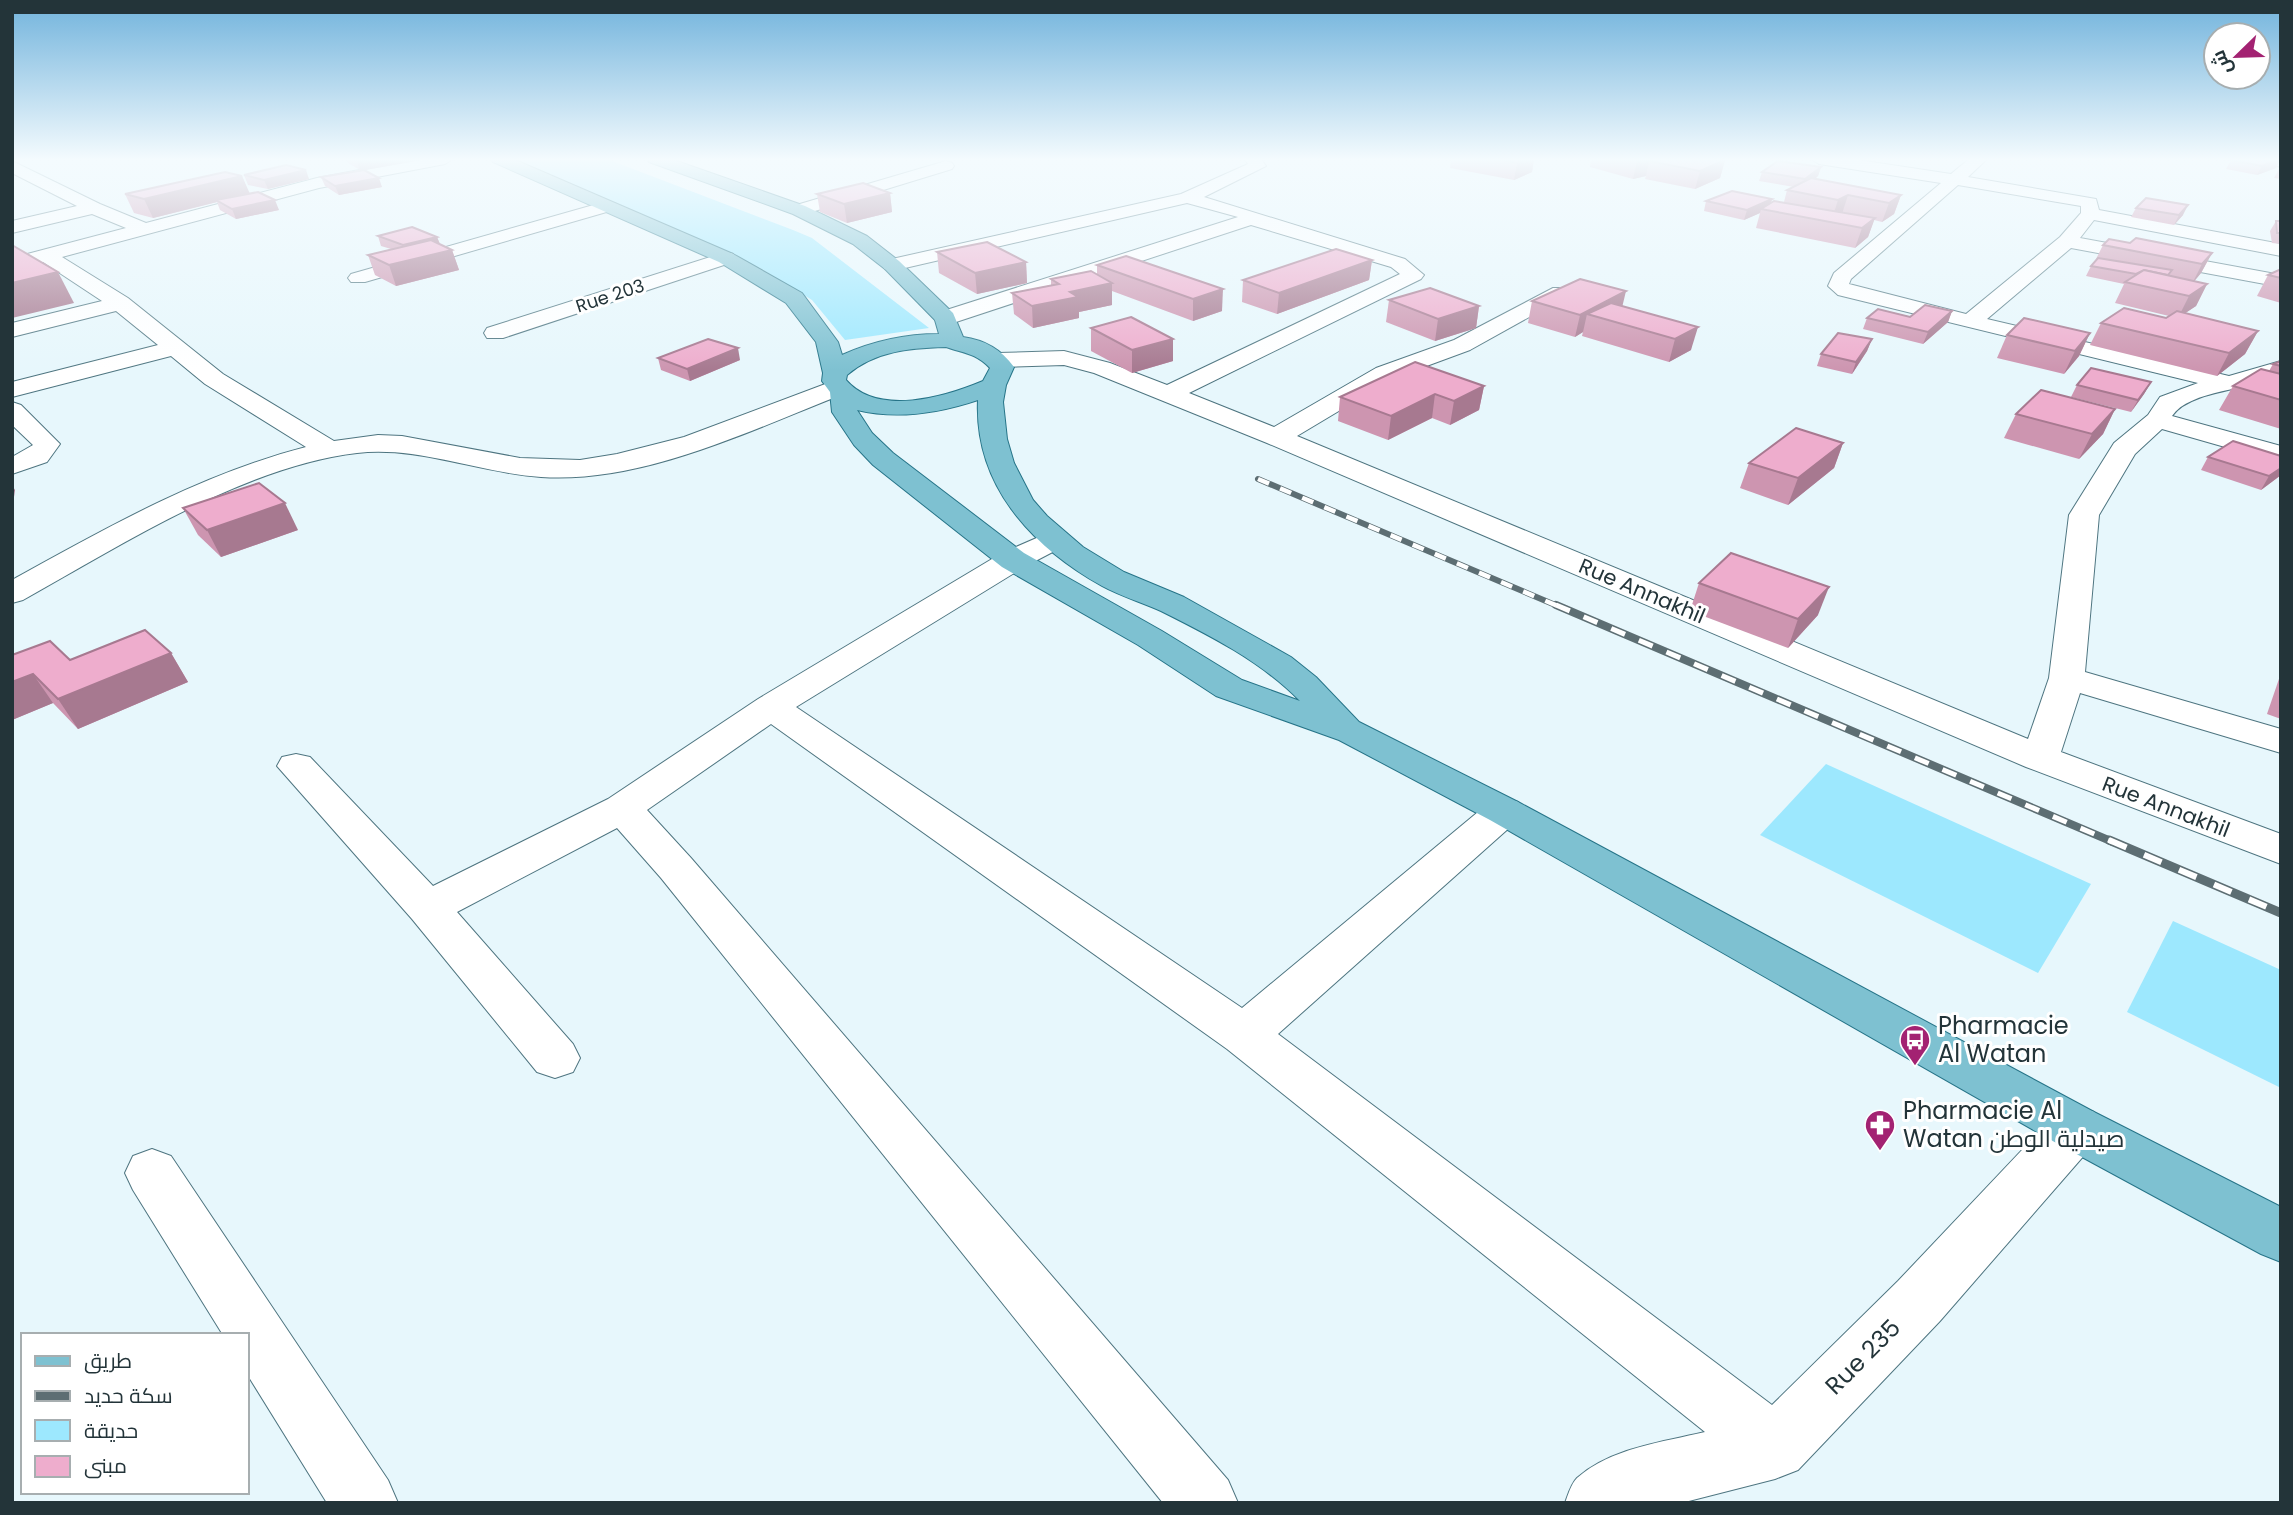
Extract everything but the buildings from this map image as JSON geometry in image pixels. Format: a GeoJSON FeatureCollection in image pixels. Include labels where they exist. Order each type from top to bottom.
{"type":"FeatureCollection","features":[{"type":"Feature","properties":{"kind":"main road"},"geometry":{"type":"LineString","coordinates":[[660,230],[726,258],[794,298],[827,342],[845,412],[883,459],[1013,559],[1150,638],[1229,688],[1352,732],[1504,811],[2076,1128],[2281,1236]]}},
{"type":"Feature","properties":{"kind":"main road"},"geometry":{"type":"LineString","coordinates":[[839,230],[860,240],[892,265],[945,318],[954,343]]}},
{"type":"Feature","properties":{"kind":"main road"},"geometry":{"type":"LineString","coordinates":[[838,385],[848,360],[870,350],[911,342],[954,343],[981,349],[995,373],[991,418],[997,452],[1012,493],[1022,509],[1055,539],[1114,579],[1170,604],[1281,665],[1352,732]]}},
{"type":"Feature","properties":{"kind":"main road"},"geometry":{"type":"LineString","coordinates":[[838,385],[873,404],[916,407],[947,404],[973,396],[995,373]]}},
{"type":"Feature","properties":{"kind":"street"},"geometry":{"type":"LineString","coordinates":[[12,264],[137,230]]}},
{"type":"Feature","properties":{"kind":"street"},"geometry":{"type":"LineString","coordinates":[[358,278],[523,230]]}},
{"type":"Feature","properties":{"kind":"street"},"geometry":{"type":"LineString","coordinates":[[892,265],[1047,230]]}},
{"type":"Feature","properties":{"kind":"street"},"geometry":{"type":"LineString","coordinates":[[945,318],[1218,230]]}},
{"type":"Feature","properties":{"kind":"street"},"geometry":{"type":"LineString","coordinates":[[1168,394],[1414,275],[1398,263],[1287,230]]}},
{"type":"Feature","properties":{"kind":"street"},"geometry":{"type":"LineString","coordinates":[[1895,230],[1840,277],[1838,286],[1845,291],[2227,383]]}},
{"type":"Feature","properties":{"kind":"street"},"geometry":{"type":"LineString","coordinates":[[1971,321],[2076,230]]}},
{"type":"Feature","properties":{"kind":"street"},"geometry":{"type":"LineString","coordinates":[[2170,230],[2281,250]]}},
{"type":"Feature","properties":{"kind":"street"},"geometry":{"type":"LineString","coordinates":[[2067,240],[2281,281]]}},
{"type":"Feature","properties":{"kind":"street"},"geometry":{"type":"LineString","coordinates":[[46,255],[120,303],[215,379],[329,450]]}},
{"type":"Feature","properties":{"kind":"street","name":"Rue 203"},"geometry":{"type":"LineString","coordinates":[[495,333],[726,258]]}},
{"type":"Feature","properties":{"kind":"street"},"geometry":{"type":"LineString","coordinates":[[1276,437],[1385,373],[1462,345],[1560,292]]}},
{"type":"Feature","properties":{"kind":"street"},"geometry":{"type":"LineString","coordinates":[[12,330],[120,303]]}},
{"type":"Feature","properties":{"kind":"street"},"geometry":{"type":"LineString","coordinates":[[12,390],[176,348]]}},
{"type":"Feature","properties":{"kind":"street","name":"Rue Annakhil"},"geometry":{"type":"LineString","coordinates":[[995,373],[1044,357],[1082,361],[1276,437],[2040,758],[2281,850]]}},
{"type":"Feature","properties":{"kind":"street"},"geometry":{"type":"LineString","coordinates":[[2040,758],[2067,678],[2084,515],[2124,449],[2157,421],[2169,402],[2227,383],[2260,377],[2281,368]]}},
{"type":"Feature","properties":{"kind":"street"},"geometry":{"type":"LineString","coordinates":[[19,587],[171,508],[256,473],[329,450],[356,444],[381,443],[411,446],[502,465],[545,469],[583,467],[660,452],[838,385]]}},
{"type":"Feature","properties":{"kind":"street"},"geometry":{"type":"LineString","coordinates":[[12,410],[47,444],[37,457],[12,466]]}},
{"type":"Feature","properties":{"kind":"street"},"geometry":{"type":"LineString","coordinates":[[2157,421],[2281,455]]}},
{"type":"Feature","properties":{"kind":"street"},"geometry":{"type":"LineString","coordinates":[[428,908],[622,808],[771,707],[1013,559],[1055,539]]}},
{"type":"Feature","properties":{"kind":"street"},"geometry":{"type":"LineString","coordinates":[[2067,678],[2281,741]]}},
{"type":"Feature","properties":{"kind":"street"},"geometry":{"type":"LineString","coordinates":[[771,707],[1244,1035],[1775,1447]]}},
{"type":"Feature","properties":{"kind":"street"},"geometry":{"type":"LineString","coordinates":[[296,766],[428,908],[555,1058]]}},
{"type":"Feature","properties":{"kind":"street"},"geometry":{"type":"LineString","coordinates":[[622,808],[676,868],[1205,1503]]}},
{"type":"Feature","properties":{"kind":"street"},"geometry":{"type":"LineString","coordinates":[[1244,1035],[1504,811]]}},
{"type":"Feature","properties":{"kind":"street","name":"Rue 235"},"geometry":{"type":"LineString","coordinates":[[1775,1447],[1919,1301],[2076,1128]]}},
{"type":"Feature","properties":{"kind":"street"},"geometry":{"type":"LineString","coordinates":[[152,1173],[365,1503]]}},
{"type":"Feature","properties":{"kind":"street"},"geometry":{"type":"LineString","coordinates":[[1598,1503],[1629,1483],[1775,1447]]}},
{"type":"Feature","properties":{"kind":"green space"},"geometry":{"type":"Polygon","coordinates":[[[673,230],[793,230],[812,238],[929,328],[845,340],[812,300],[760,268],[673,230]]]}},
{"type":"Feature","properties":{"kind":"green space"},"geometry":{"type":"Polygon","coordinates":[[[1826,764],[2091,884],[2038,973],[1760,835],[1826,764]]]}},
{"type":"Feature","properties":{"kind":"green space"},"geometry":{"type":"Polygon","coordinates":[[[2173,921],[2281,970],[2281,1088],[2127,1012],[2173,921]]]}},
{"type":"Feature","properties":{"kind":"railway"},"geometry":{"type":"LineString","coordinates":[[1258,479],[1560,607]]}},
{"type":"Feature","properties":{"kind":"railway"},"geometry":{"type":"LineString","coordinates":[[1556,605],[2113,842]]}},
{"type":"Feature","properties":{"kind":"railway"},"geometry":{"type":"LineString","coordinates":[[2109,840],[2281,913]]}},
{"type":"Feature","properties":{"kind":"place","name":"Pharmacie Al Watan"},"geometry":{"type":"Point","coordinates":[1915,1067]}},
{"type":"Feature","properties":{"kind":"place","name":"Pharmacie Al Watan صيدلية الوطن"},"geometry":{"type":"Point","coordinates":[1880,1152]}}]}
